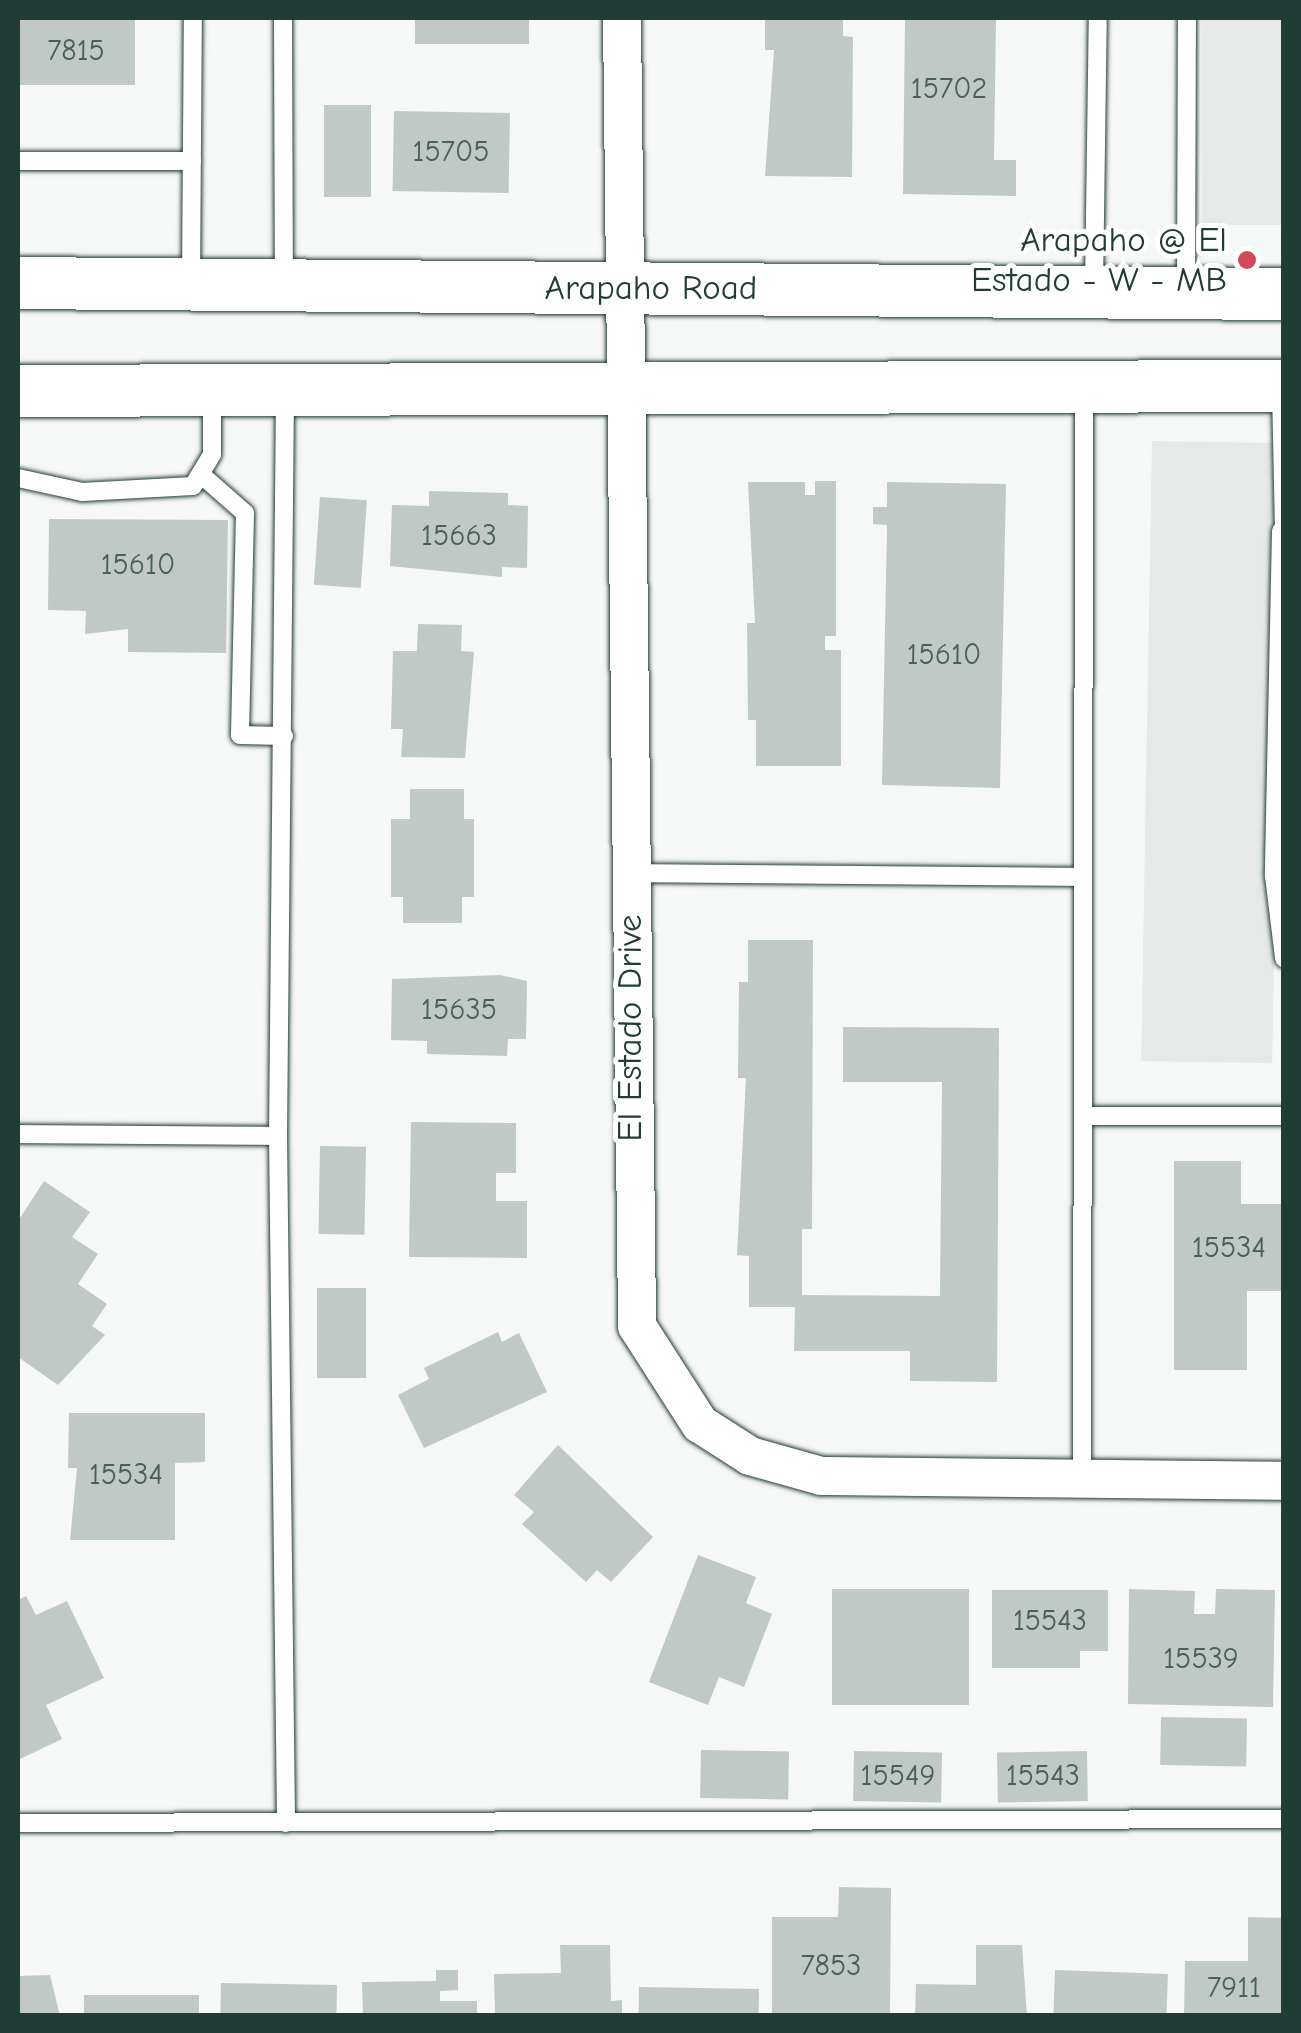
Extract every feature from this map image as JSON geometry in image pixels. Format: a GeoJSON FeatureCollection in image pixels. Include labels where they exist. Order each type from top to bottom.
{"type":"FeatureCollection","features":[{"type":"Feature","properties":{"kind":"main road","name":"Arapaho Road"},"geometry":{"type":"LineString","coordinates":[[18,283],[1094,288],[1284,294]]}},
{"type":"Feature","properties":{"kind":"main road"},"geometry":{"type":"LineString","coordinates":[[18,391],[625,394],[1084,388],[1283,379]]}},
{"type":"Feature","properties":{"kind":"street","name":"El Estado Drive"},"geometry":{"type":"LineString","coordinates":[[622,18],[632,1290],[637,1326],[700,1424],[750,1456],[821,1476],[1284,1481]]}},
{"type":"Feature","properties":{"kind":"lane"},"geometry":{"type":"LineString","coordinates":[[190,284],[193,18]]}},
{"type":"Feature","properties":{"kind":"lane"},"geometry":{"type":"LineString","coordinates":[[283,18],[284,285]]}},
{"type":"Feature","properties":{"kind":"lane"},"geometry":{"type":"LineString","coordinates":[[1094,288],[1098,18]]}},
{"type":"Feature","properties":{"kind":"lane"},"geometry":{"type":"LineString","coordinates":[[1186,290],[1187,18]]}},
{"type":"Feature","properties":{"kind":"lane"},"geometry":{"type":"LineString","coordinates":[[18,161],[192,161]]}},
{"type":"Feature","properties":{"kind":"lane"},"geometry":{"type":"LineString","coordinates":[[1283,379],[1279,876],[1284,958]]}},
{"type":"Feature","properties":{"kind":"lane"},"geometry":{"type":"LineString","coordinates":[[1082,1481],[1084,388]]}},
{"type":"Feature","properties":{"kind":"lane"},"geometry":{"type":"LineString","coordinates":[[204,478],[212,393]]}},
{"type":"Feature","properties":{"kind":"lane"},"geometry":{"type":"LineString","coordinates":[[285,394],[278,1136],[286,1824]]}},
{"type":"Feature","properties":{"kind":"lane"},"geometry":{"type":"LineString","coordinates":[[18,478],[82,492],[180,491],[204,478]]}},
{"type":"Feature","properties":{"kind":"lane"},"geometry":{"type":"LineString","coordinates":[[204,478],[246,514],[240,735],[284,736]]}},
{"type":"Feature","properties":{"kind":"lane"},"geometry":{"type":"LineString","coordinates":[[629,872],[1082,877]]}},
{"type":"Feature","properties":{"kind":"lane"},"geometry":{"type":"LineString","coordinates":[[1085,1116],[1284,1116]]}},
{"type":"Feature","properties":{"kind":"lane"},"geometry":{"type":"LineString","coordinates":[[18,1134],[278,1136]]}},
{"type":"Feature","properties":{"kind":"lane"},"geometry":{"type":"LineString","coordinates":[[18,1824],[1284,1818]]}},
{"type":"Feature","properties":{"kind":"shaded area"},"geometry":{"type":"Polygon","coordinates":[[[1202,18],[1283,18],[1283,225],[1202,225],[1202,18]]]}},
{"type":"Feature","properties":{"kind":"shaded area"},"geometry":{"type":"Polygon","coordinates":[[[1152,441],[1283,443],[1272,1063],[1141,1061],[1152,441]]]}},
{"type":"Feature","properties":{"kind":"building"},"geometry":{"type":"Polygon","coordinates":[[[18,18],[135,18],[135,85],[18,85],[18,18]]]}},
{"type":"Feature","properties":{"kind":"building"},"geometry":{"type":"Polygon","coordinates":[[[415,18],[529,18],[529,44],[415,44],[415,18]]]}},
{"type":"Feature","properties":{"kind":"building"},"geometry":{"type":"Polygon","coordinates":[[[765,18],[843,18],[843,36],[853,37],[852,177],[765,176],[774,50],[765,50],[765,18]]]}},
{"type":"Feature","properties":{"kind":"building"},"geometry":{"type":"Polygon","coordinates":[[[905,18],[996,18],[994,160],[1016,160],[1016,196],[903,194],[905,18]]]}},
{"type":"Feature","properties":{"kind":"building"},"geometry":{"type":"Polygon","coordinates":[[[324,105],[371,105],[371,197],[324,197],[324,105]]]}},
{"type":"Feature","properties":{"kind":"building"},"geometry":{"type":"Polygon","coordinates":[[[394,111],[510,113],[509,193],[393,191],[394,111]]]}},
{"type":"Feature","properties":{"kind":"building"},"geometry":{"type":"Polygon","coordinates":[[[815,481],[836,481],[836,636],[825,636],[825,650],[841,650],[841,766],[756,766],[756,720],[748,720],[747,623],[755,623],[748,482],[805,482],[805,495],[815,495],[815,481]]]}},
{"type":"Feature","properties":{"kind":"building"},"geometry":{"type":"Polygon","coordinates":[[[887,482],[1006,484],[1000,788],[882,785],[887,525],[873,524],[873,507],[887,507],[887,482]]]}},
{"type":"Feature","properties":{"kind":"building"},"geometry":{"type":"Polygon","coordinates":[[[429,491],[508,493],[508,505],[528,506],[527,568],[502,567],[502,577],[390,566],[392,505],[429,506],[429,491]]]}},
{"type":"Feature","properties":{"kind":"building"},"geometry":{"type":"Polygon","coordinates":[[[320,497],[367,500],[361,588],[314,585],[320,497]]]}},
{"type":"Feature","properties":{"kind":"building"},"geometry":{"type":"Polygon","coordinates":[[[49,519],[228,520],[226,653],[128,652],[128,629],[85,634],[86,611],[48,610],[49,519]]]}},
{"type":"Feature","properties":{"kind":"building"},"geometry":{"type":"Polygon","coordinates":[[[418,624],[462,625],[461,651],[474,652],[465,758],[401,757],[403,729],[391,729],[393,651],[417,651],[418,624]]]}},
{"type":"Feature","properties":{"kind":"building"},"geometry":{"type":"Polygon","coordinates":[[[410,789],[464,789],[464,819],[474,819],[474,897],[462,897],[462,923],[403,923],[403,897],[391,897],[391,819],[410,819],[410,789]]]}},
{"type":"Feature","properties":{"kind":"building"},"geometry":{"type":"Polygon","coordinates":[[[748,940],[813,940],[812,1229],[802,1229],[802,1295],[940,1296],[942,1082],[843,1082],[843,1027],[999,1028],[997,1382],[910,1381],[910,1351],[794,1351],[795,1307],[749,1307],[749,1256],[737,1255],[746,1078],[738,1078],[739,982],[748,982],[748,940]]]}},
{"type":"Feature","properties":{"kind":"building"},"geometry":{"type":"Polygon","coordinates":[[[500,975],[527,981],[526,1039],[508,1039],[507,1056],[427,1054],[427,1041],[391,1040],[392,979],[500,975]]]}},
{"type":"Feature","properties":{"kind":"building"},"geometry":{"type":"Polygon","coordinates":[[[411,1122],[516,1123],[516,1173],[496,1173],[496,1201],[527,1201],[527,1258],[409,1257],[411,1122]]]}},
{"type":"Feature","properties":{"kind":"building"},"geometry":{"type":"Polygon","coordinates":[[[320,1146],[366,1147],[364,1235],[318,1234],[320,1146]]]}},
{"type":"Feature","properties":{"kind":"building"},"geometry":{"type":"Polygon","coordinates":[[[1174,1161],[1241,1161],[1241,1204],[1284,1204],[1284,1291],[1247,1291],[1247,1370],[1174,1370],[1174,1161]]]}},
{"type":"Feature","properties":{"kind":"building"},"geometry":{"type":"Polygon","coordinates":[[[44,1181],[90,1212],[72,1237],[98,1254],[78,1284],[107,1304],[92,1326],[105,1335],[58,1385],[18,1357],[18,1221],[44,1181]]]}},
{"type":"Feature","properties":{"kind":"building"},"geometry":{"type":"Polygon","coordinates":[[[317,1288],[366,1288],[366,1378],[317,1378],[317,1288]]]}},
{"type":"Feature","properties":{"kind":"building"},"geometry":{"type":"Polygon","coordinates":[[[498,1332],[502,1342],[519,1333],[547,1392],[424,1448],[398,1395],[429,1379],[424,1368],[498,1332]]]}},
{"type":"Feature","properties":{"kind":"building"},"geometry":{"type":"Polygon","coordinates":[[[69,1413],[205,1413],[205,1462],[175,1463],[175,1540],[70,1540],[77,1468],[68,1468],[69,1413]]]}},
{"type":"Feature","properties":{"kind":"building"},"geometry":{"type":"Polygon","coordinates":[[[558,1445],[653,1537],[611,1582],[597,1570],[586,1582],[522,1524],[534,1512],[514,1495],[558,1445]]]}},
{"type":"Feature","properties":{"kind":"building"},"geometry":{"type":"Polygon","coordinates":[[[698,1555],[756,1577],[746,1603],[772,1614],[744,1687],[719,1677],[708,1705],[649,1682],[698,1555]]]}},
{"type":"Feature","properties":{"kind":"building"},"geometry":{"type":"Polygon","coordinates":[[[832,1589],[969,1589],[969,1705],[832,1705],[832,1589]]]}},
{"type":"Feature","properties":{"kind":"building"},"geometry":{"type":"Polygon","coordinates":[[[1129,1589],[1195,1591],[1194,1614],[1215,1614],[1216,1589],[1275,1590],[1273,1707],[1128,1704],[1129,1589]]]}},
{"type":"Feature","properties":{"kind":"building"},"geometry":{"type":"Polygon","coordinates":[[[992,1590],[1108,1590],[1108,1651],[1080,1651],[1080,1668],[992,1668],[992,1590]]]}},
{"type":"Feature","properties":{"kind":"building"},"geometry":{"type":"Polygon","coordinates":[[[26,1596],[36,1615],[67,1601],[104,1678],[46,1705],[62,1739],[18,1760],[18,1600],[26,1596]]]}},
{"type":"Feature","properties":{"kind":"building"},"geometry":{"type":"Polygon","coordinates":[[[1161,1717],[1247,1719],[1246,1766],[1160,1765],[1161,1717]]]}},
{"type":"Feature","properties":{"kind":"building"},"geometry":{"type":"Polygon","coordinates":[[[701,1750],[789,1752],[788,1800],[700,1798],[701,1750]]]}},
{"type":"Feature","properties":{"kind":"building"},"geometry":{"type":"Polygon","coordinates":[[[854,1751],[942,1753],[941,1803],[853,1801],[854,1751]]]}},
{"type":"Feature","properties":{"kind":"building"},"geometry":{"type":"Polygon","coordinates":[[[1087,1751],[1088,1801],[998,1803],[997,1753],[1087,1751]]]}},
{"type":"Feature","properties":{"kind":"building"},"geometry":{"type":"Polygon","coordinates":[[[839,1887],[891,1888],[890,2016],[772,2016],[772,1917],[838,1917],[839,1887]]]}},
{"type":"Feature","properties":{"kind":"building"},"geometry":{"type":"Polygon","coordinates":[[[1248,1917],[1284,1918],[1284,2016],[1184,2016],[1185,1961],[1248,1961],[1248,1917]]]}},
{"type":"Feature","properties":{"kind":"building"},"geometry":{"type":"Polygon","coordinates":[[[560,1945],[610,1945],[611,2001],[622,2000],[622,2016],[495,2016],[494,1974],[561,1973],[560,1945]]]}},
{"type":"Feature","properties":{"kind":"building"},"geometry":{"type":"Polygon","coordinates":[[[976,1945],[1022,1945],[1027,2016],[915,2016],[916,1984],[976,1985],[976,1945]]]}},
{"type":"Feature","properties":{"kind":"building"},"geometry":{"type":"Polygon","coordinates":[[[436,1970],[458,1970],[458,1990],[440,1991],[440,2001],[477,2001],[477,2016],[363,2016],[362,1982],[436,1981],[436,1970]]]}},
{"type":"Feature","properties":{"kind":"building"},"geometry":{"type":"Polygon","coordinates":[[[1055,1970],[1168,1974],[1166,2016],[1053,2016],[1055,1970]]]}},
{"type":"Feature","properties":{"kind":"building"},"geometry":{"type":"Polygon","coordinates":[[[50,1975],[60,2016],[18,2016],[18,1976],[50,1975]]]}},
{"type":"Feature","properties":{"kind":"building"},"geometry":{"type":"Polygon","coordinates":[[[221,1983],[337,1985],[336,2016],[220,2016],[221,1983]]]}},
{"type":"Feature","properties":{"kind":"building"},"geometry":{"type":"Polygon","coordinates":[[[639,1987],[759,1989],[759,2016],[638,2016],[639,1987]]]}},
{"type":"Feature","properties":{"kind":"building"},"geometry":{"type":"Polygon","coordinates":[[[84,1995],[199,1995],[199,2016],[84,2016],[84,1995]]]}},
{"type":"Feature","properties":{"kind":"place","name":"Arapaho @ El Estado - W - MB"},"geometry":{"type":"Point","coordinates":[1247,260]}}]}
